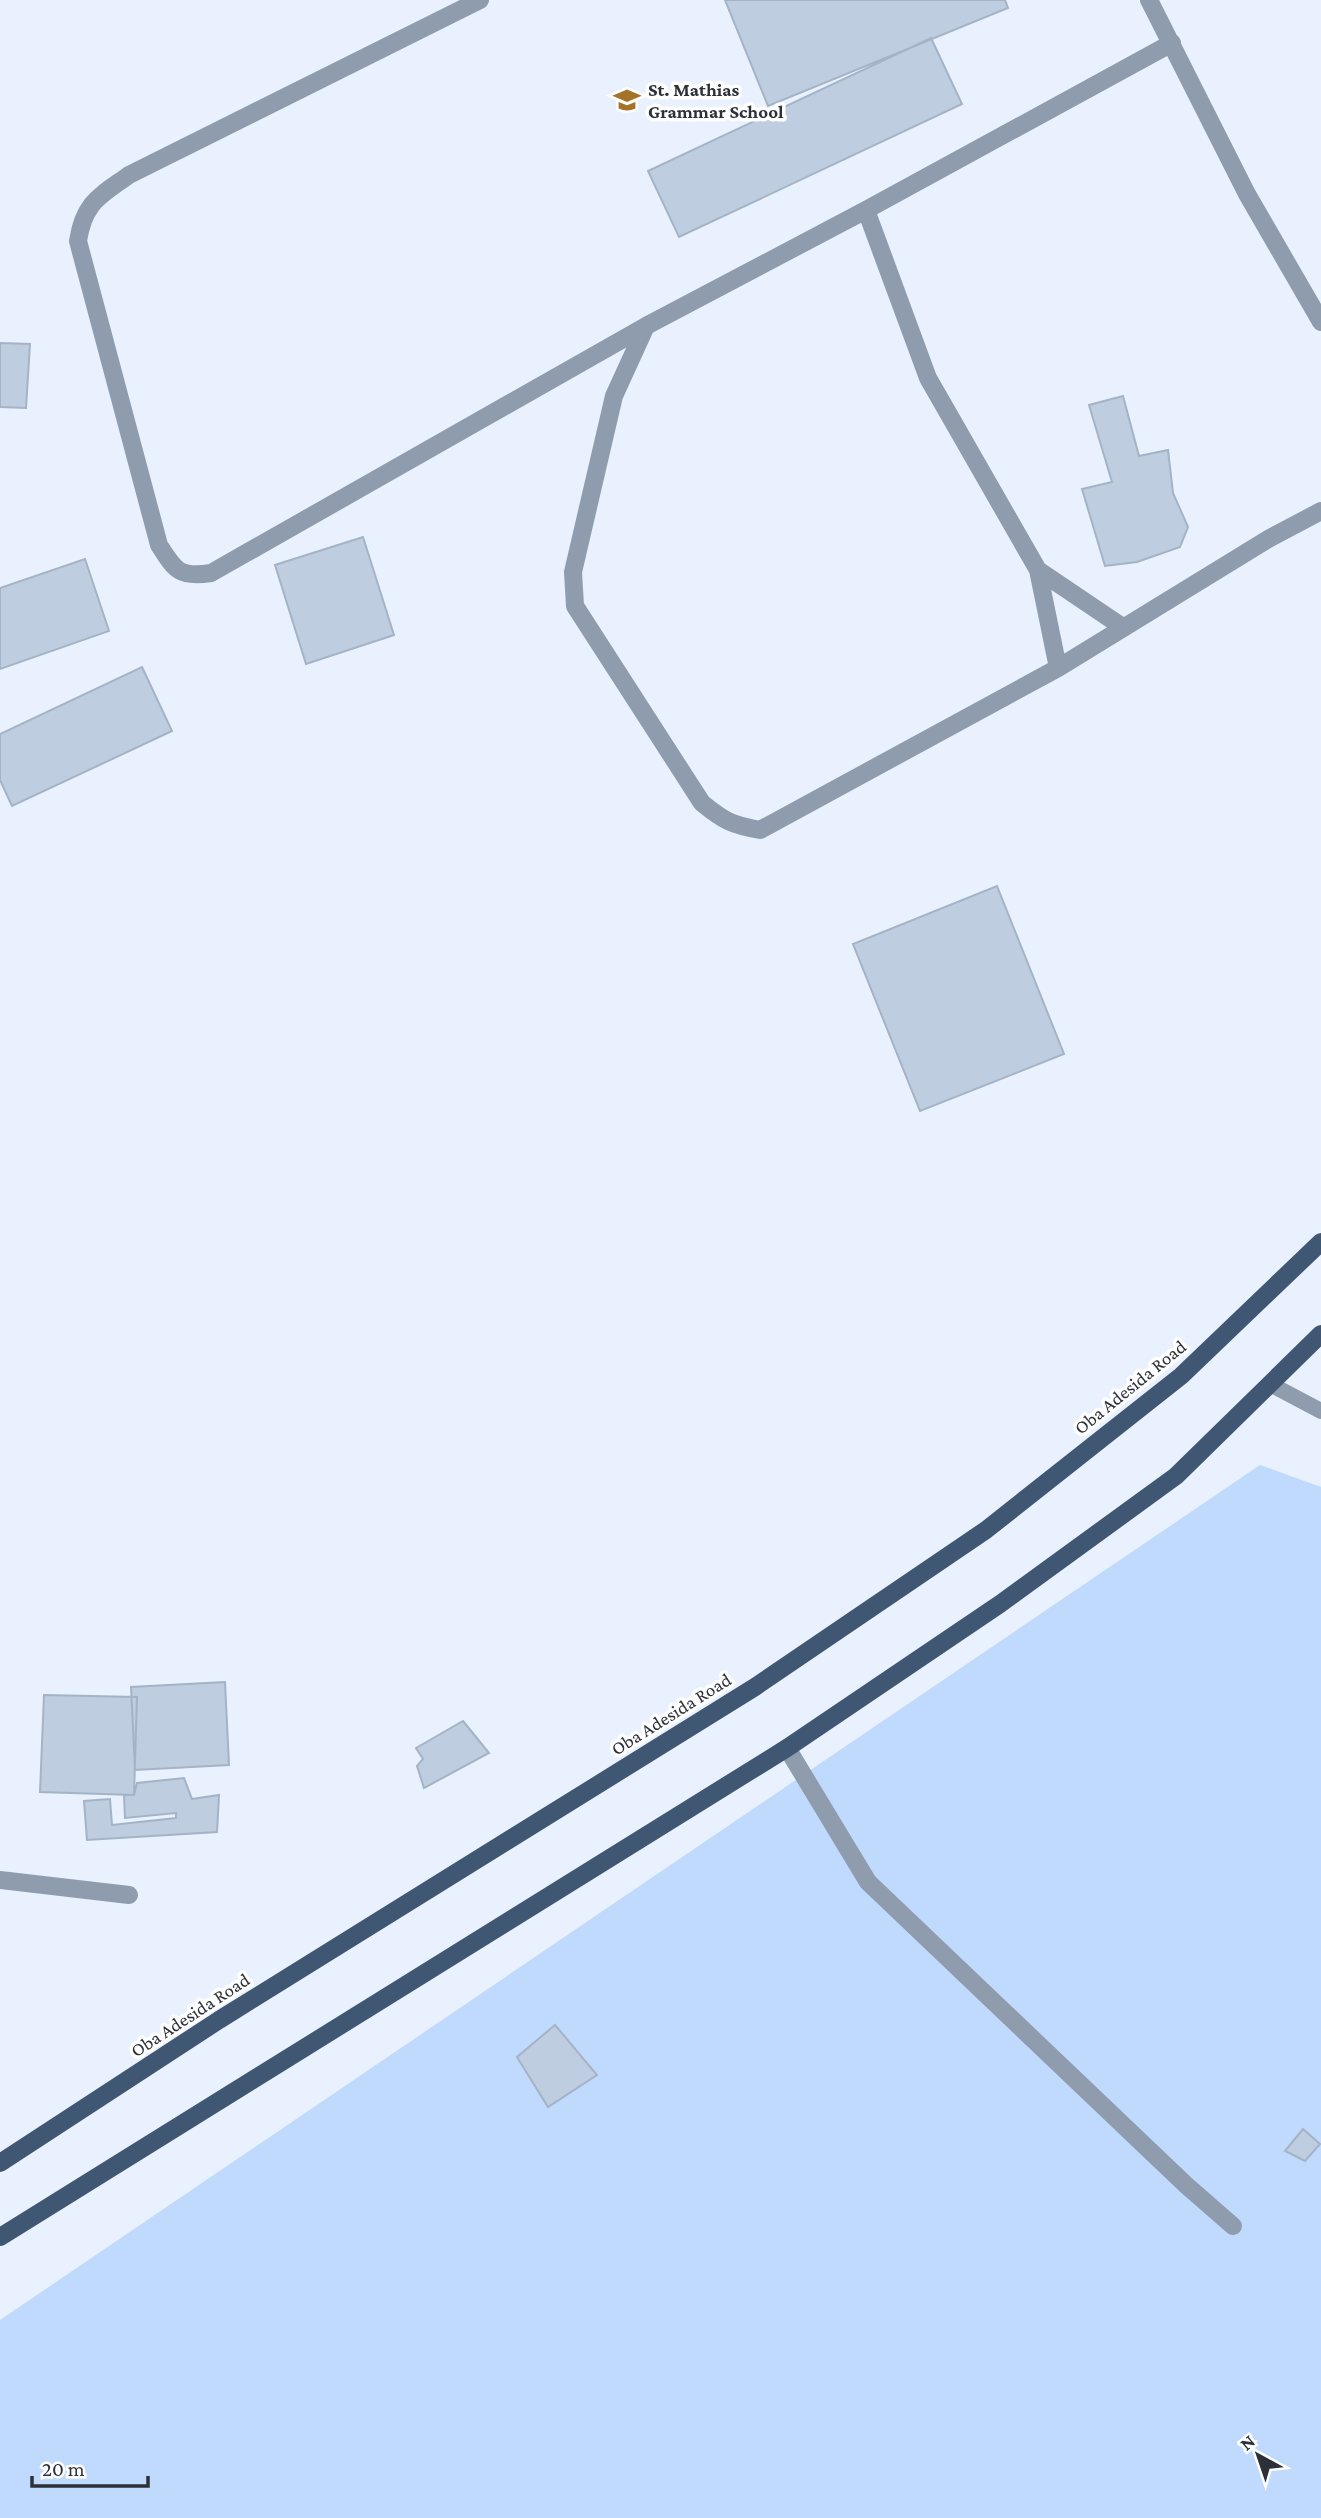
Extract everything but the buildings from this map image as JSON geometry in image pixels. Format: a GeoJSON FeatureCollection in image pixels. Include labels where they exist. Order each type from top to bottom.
{"type":"FeatureCollection","features":[{"type":"Feature","properties":{"kind":"main road","name":"Oba Adesida Road"},"geometry":{"type":"LineString","coordinates":[[0,2163],[219,2020],[755,1687],[986,1531],[1181,1376],[1321,1242]]}},
{"type":"Feature","properties":{"kind":"main road"},"geometry":{"type":"LineString","coordinates":[[0,2238],[787,1748],[1000,1604],[1176,1476],[1321,1334]]}},
{"type":"Feature","properties":{"kind":"street"},"geometry":{"type":"LineString","coordinates":[[480,0],[130,175],[95,200],[81,220],[78,241],[159,545],[173,566],[190,576],[211,573],[646,326],[1172,43]]}},
{"type":"Feature","properties":{"kind":"street"},"geometry":{"type":"LineString","coordinates":[[1149,0],[1247,194],[1321,323]]}},
{"type":"Feature","properties":{"kind":"street"},"geometry":{"type":"LineString","coordinates":[[866,210],[928,378],[1038,570],[1058,668]]}},
{"type":"Feature","properties":{"kind":"street"},"geometry":{"type":"LineString","coordinates":[[646,326],[614,396],[573,572],[575,606],[702,803],[724,821],[760,830],[1058,668],[1270,538],[1321,511]]}},
{"type":"Feature","properties":{"kind":"street"},"geometry":{"type":"LineString","coordinates":[[1038,570],[1124,628]]}},
{"type":"Feature","properties":{"kind":"street"},"geometry":{"type":"LineString","coordinates":[[787,1748],[868,1882],[1186,2185],[1233,2226]]}},
{"type":"Feature","properties":{"kind":"street"},"geometry":{"type":"LineString","coordinates":[[0,1881],[129,1895]]}},
{"type":"Feature","properties":{"kind":"lane"},"geometry":{"type":"LineString","coordinates":[[1270,1384],[1321,1411]]}},
{"type":"Feature","properties":{"kind":"shaded area"},"geometry":{"type":"Polygon","coordinates":[[[1260,1465],[1321,1487],[1321,2518],[0,2518],[0,2320],[1260,1465]]]}},
{"type":"Feature","properties":{"kind":"place","name":"St. Mathias Grammar School"},"geometry":{"type":"Point","coordinates":[627,100]}}]}
